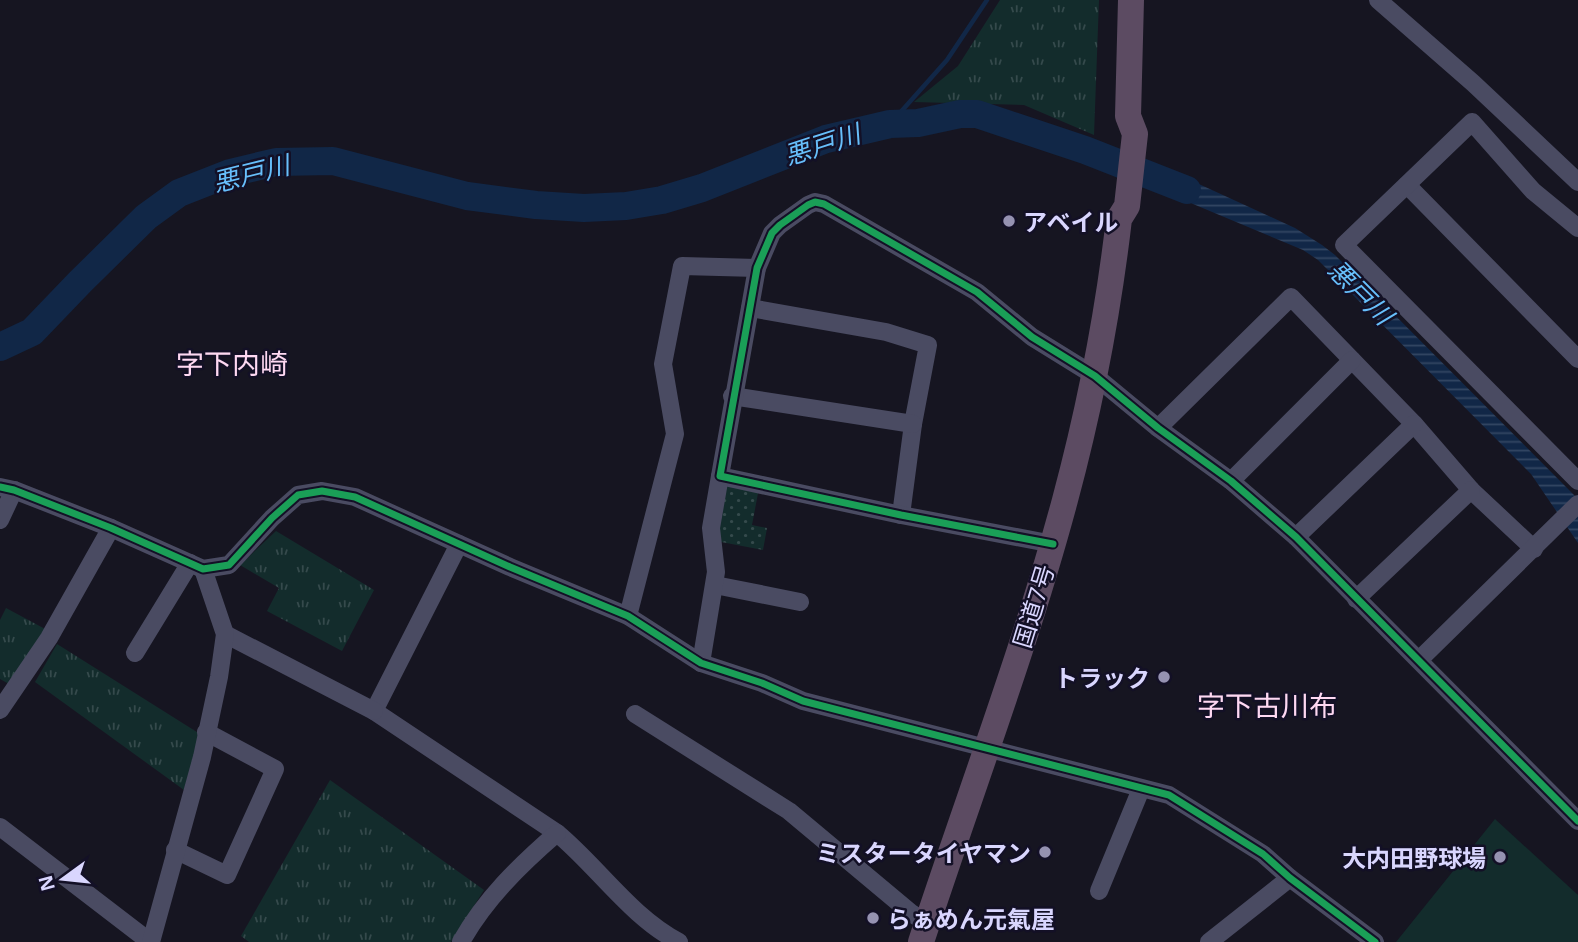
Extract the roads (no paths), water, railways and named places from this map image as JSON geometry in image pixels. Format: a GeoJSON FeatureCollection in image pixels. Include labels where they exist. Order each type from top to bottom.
{"type":"FeatureCollection","features":[{"type":"Feature","properties":{"kind":"highway","name":"国道7号"},"geometry":{"type":"LineString","coordinates":[[924,933],[1053,544],[1095,376],[1107,312],[1119,219],[1113,201],[1122,188],[1126,150],[1119,133],[1128,116],[1130,0]]}},
{"type":"Feature","properties":{"kind":"street"},"geometry":{"type":"LineString","coordinates":[[1378,0],[1474,83],[1578,182]]}},
{"type":"Feature","properties":{"kind":"street"},"geometry":{"type":"LineString","coordinates":[[1578,228],[1533,191],[1472,122],[1344,245],[1578,481]]}},
{"type":"Feature","properties":{"kind":"street"},"geometry":{"type":"LineString","coordinates":[[1407,185],[1578,359]]}},
{"type":"Feature","properties":{"kind":"street"},"geometry":{"type":"LineString","coordinates":[[701,663],[716,572],[711,528],[732,396],[757,268],[772,233],[815,202],[824,204],[977,292],[1031,337],[1095,376],[1158,428],[1231,481],[1296,537],[1578,821]]}},
{"type":"Feature","properties":{"kind":"street"},"geometry":{"type":"LineString","coordinates":[[628,616],[675,434],[663,364],[682,266],[757,268]]}},
{"type":"Feature","properties":{"kind":"street"},"geometry":{"type":"LineString","coordinates":[[1158,428],[1291,297],[1413,424],[1471,490],[1534,549]]}},
{"type":"Feature","properties":{"kind":"street"},"geometry":{"type":"LineString","coordinates":[[750,308],[886,332],[928,345],[913,424],[901,515]]}},
{"type":"Feature","properties":{"kind":"street"},"geometry":{"type":"LineString","coordinates":[[1231,481],[1352,360]]}},
{"type":"Feature","properties":{"kind":"street"},"geometry":{"type":"LineString","coordinates":[[732,396],[913,424]]}},
{"type":"Feature","properties":{"kind":"street"},"geometry":{"type":"LineString","coordinates":[[1296,537],[1413,424]]}},
{"type":"Feature","properties":{"kind":"street"},"geometry":{"type":"LineString","coordinates":[[720,476],[1053,544]]}},
{"type":"Feature","properties":{"kind":"street"},"geometry":{"type":"LineString","coordinates":[[0,520],[7,488],[111,528],[196,566],[229,565],[272,518],[298,495],[322,491],[355,497],[628,616],[701,663],[832,710],[1168,796],[1263,854],[1290,878],[1375,942]]}},
{"type":"Feature","properties":{"kind":"street"},"geometry":{"type":"LineString","coordinates":[[1356,599],[1471,490]]}},
{"type":"Feature","properties":{"kind":"street"},"geometry":{"type":"LineString","coordinates":[[1419,660],[1578,504]]}},
{"type":"Feature","properties":{"kind":"street"},"geometry":{"type":"LineString","coordinates":[[0,710],[49,638],[111,528]]}},
{"type":"Feature","properties":{"kind":"street"},"geometry":{"type":"LineString","coordinates":[[374,710],[459,544]]}},
{"type":"Feature","properties":{"kind":"street"},"geometry":{"type":"LineString","coordinates":[[0,828],[151,942],[202,757],[225,634],[196,566]]}},
{"type":"Feature","properties":{"kind":"street"},"geometry":{"type":"LineString","coordinates":[[135,653],[196,566]]}},
{"type":"Feature","properties":{"kind":"street"},"geometry":{"type":"LineString","coordinates":[[715,585],[800,601]]}},
{"type":"Feature","properties":{"kind":"street"},"geometry":{"type":"LineString","coordinates":[[225,634],[374,710],[557,833],[582,854],[636,911],[664,934],[679,942]]}},
{"type":"Feature","properties":{"kind":"street"},"geometry":{"type":"LineString","coordinates":[[635,714],[789,811],[911,913],[924,933]]}},
{"type":"Feature","properties":{"kind":"street"},"geometry":{"type":"LineString","coordinates":[[175,850],[227,874],[275,769],[206,732]]}},
{"type":"Feature","properties":{"kind":"street"},"geometry":{"type":"LineString","coordinates":[[1099,891],[1141,789]]}},
{"type":"Feature","properties":{"kind":"street"},"geometry":{"type":"LineString","coordinates":[[461,942],[492,897],[524,861],[557,833]]}},
{"type":"Feature","properties":{"kind":"street"},"geometry":{"type":"LineString","coordinates":[[1209,942],[1290,878]]}},
{"type":"Feature","properties":{"kind":"water"},"geometry":{"type":"Polygon","coordinates":[[[1153,163],[1295,228],[1335,255],[1574,495],[1578,500],[1578,543],[1531,474],[1318,260],[1303,250],[1150,186],[1153,163]]]}},
{"type":"Feature","properties":{"kind":"waterway"},"geometry":{"type":"LineString","coordinates":[[890,124],[947,60],[987,0]]}},
{"type":"Feature","properties":{"kind":"waterway","name":"悪戸川"},"geometry":{"type":"LineString","coordinates":[[0,347],[32,332],[146,217],[179,193],[230,173],[276,162],[333,161],[467,196],[536,205],[584,208],[626,206],[662,200],[702,188],[826,139],[890,124],[918,123],[960,114],[977,114],[1085,150],[1187,190]]}},
{"type":"Feature","properties":{"kind":"place","name":"アベイル"},"geometry":{"type":"Point","coordinates":[1009,221]}},
{"type":"Feature","properties":{"kind":"place","name":"トラック"},"geometry":{"type":"Point","coordinates":[1164,677]}},
{"type":"Feature","properties":{"kind":"place","name":"ミスタータイヤマン"},"geometry":{"type":"Point","coordinates":[1045,852]}},
{"type":"Feature","properties":{"kind":"place","name":"大内田野球場"},"geometry":{"type":"Point","coordinates":[1500,857]}},
{"type":"Feature","properties":{"kind":"place","name":"らぁめん元氣屋"},"geometry":{"type":"Point","coordinates":[873,918]}},
{"type":"Feature","properties":{"kind":"district","name":"字下内崎"},"geometry":{"type":"Point","coordinates":[232,363]}},
{"type":"Feature","properties":{"kind":"district","name":"字下古川布"},"geometry":{"type":"Point","coordinates":[1267,705]}}]}
